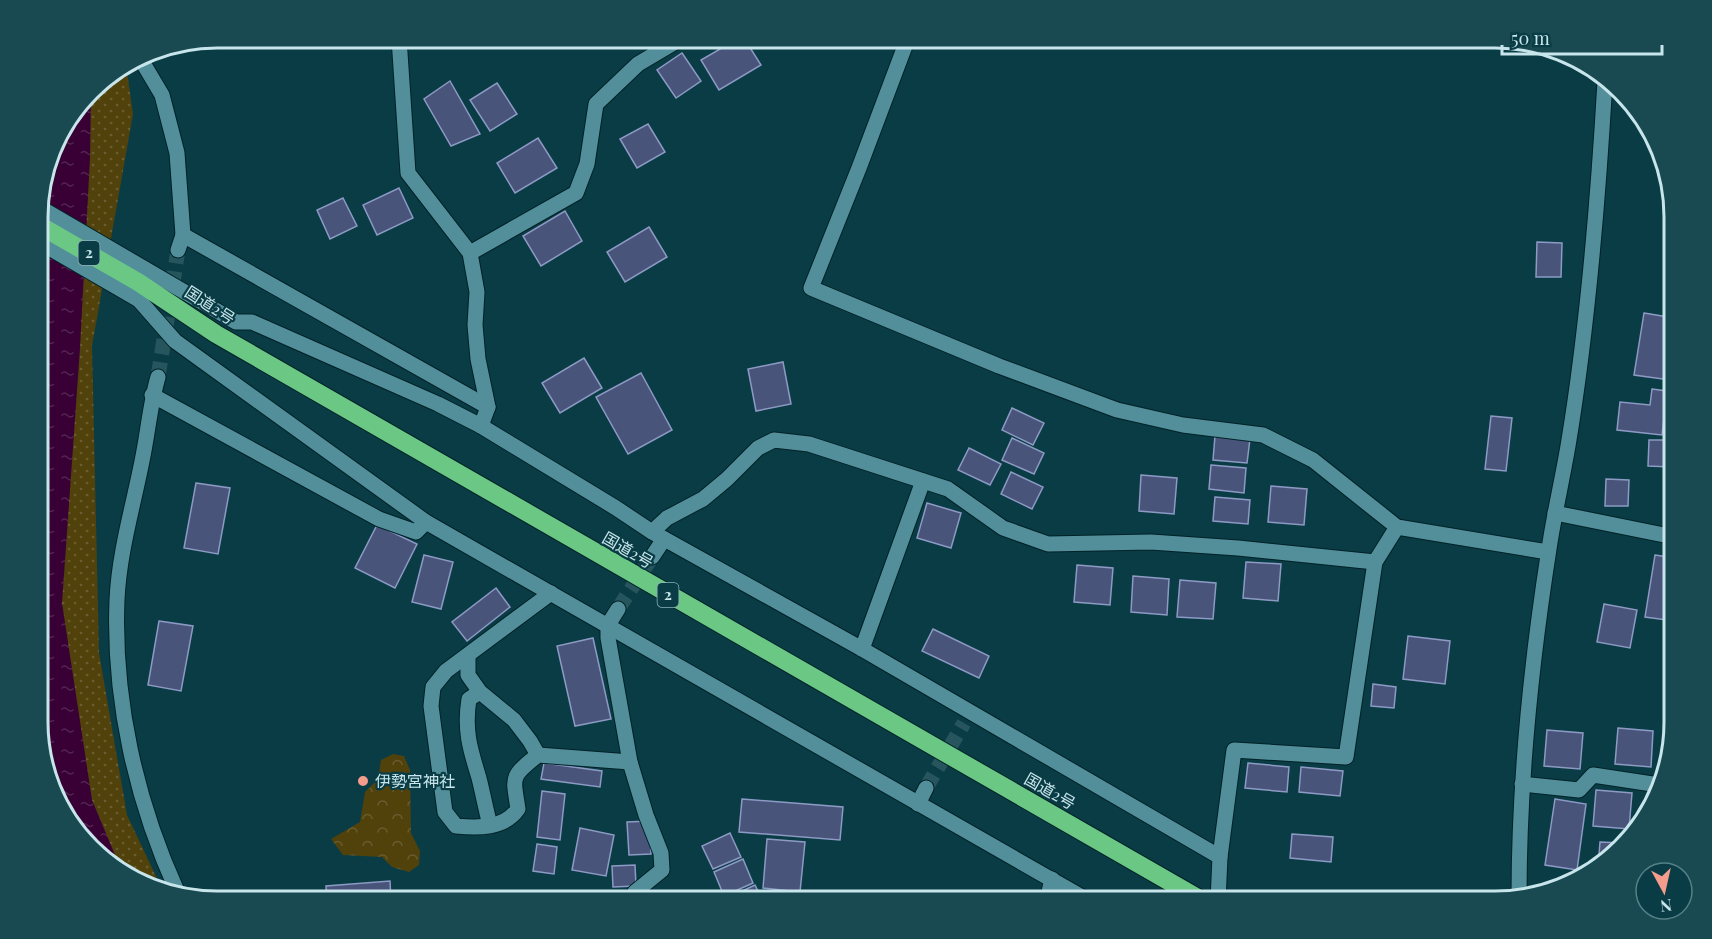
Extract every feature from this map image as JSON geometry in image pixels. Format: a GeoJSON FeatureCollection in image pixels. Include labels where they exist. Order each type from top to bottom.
{"type":"FeatureCollection","features":[{"type":"Feature","properties":{"kind":"highway","name":"国道2号"},"geometry":{"type":"LineString","coordinates":[[48,229],[140,275],[216,334],[1186,891]]}},
{"type":"Feature","properties":{"kind":"street"},"geometry":{"type":"LineString","coordinates":[[400,48],[408,173],[470,253],[477,292],[475,325],[477,359],[488,407],[481,426]]}},
{"type":"Feature","properties":{"kind":"street"},"geometry":{"type":"LineString","coordinates":[[470,253],[576,193],[587,164],[596,104],[638,64],[665,48]]}},
{"type":"Feature","properties":{"kind":"street"},"geometry":{"type":"LineString","coordinates":[[904,48],[811,288],[999,366],[1117,410],[1183,425],[1263,435],[1313,460],[1398,526],[1548,552]]}},
{"type":"Feature","properties":{"kind":"street"},"geometry":{"type":"LineString","coordinates":[[144,64],[162,95],[177,153],[180,243],[488,407]]}},
{"type":"Feature","properties":{"kind":"street"},"geometry":{"type":"LineString","coordinates":[[1519,889],[1519,837],[1526,725],[1548,552],[1568,446],[1590,281],[1604,88]]}},
{"type":"Feature","properties":{"kind":"street"},"geometry":{"type":"LineString","coordinates":[[48,213],[140,275],[236,322],[252,322],[429,400],[481,426],[658,535],[862,650],[967,718],[1220,857]]}},
{"type":"Feature","properties":{"kind":"street"},"geometry":{"type":"LineString","coordinates":[[48,247],[139,300],[175,341],[426,522],[1072,891]]}},
{"type":"Feature","properties":{"kind":"street"},"geometry":{"type":"LineString","coordinates":[[158,377],[121,562],[117,600],[124,717],[156,843],[175,885]]}},
{"type":"Feature","properties":{"kind":"street"},"geometry":{"type":"LineString","coordinates":[[153,395],[379,519],[416,532],[426,522]]}},
{"type":"Feature","properties":{"kind":"street"},"geometry":{"type":"LineString","coordinates":[[652,557],[658,535],[667,518],[703,499],[758,448],[774,440],[809,444],[862,459],[948,489],[1003,528],[1048,544],[1151,542],[1375,562]]}},
{"type":"Feature","properties":{"kind":"street"},"geometry":{"type":"LineString","coordinates":[[862,650],[923,481]]}},
{"type":"Feature","properties":{"kind":"street"},"geometry":{"type":"LineString","coordinates":[[1555,513],[1664,535]]}},
{"type":"Feature","properties":{"kind":"street"},"geometry":{"type":"LineString","coordinates":[[1218,891],[1220,857],[1234,750],[1346,757],[1375,562],[1398,526]]}},
{"type":"Feature","properties":{"kind":"street"},"geometry":{"type":"LineString","coordinates":[[551,593],[446,671],[433,687],[431,706],[445,812],[456,826],[501,824],[513,816],[518,809],[514,786],[518,771],[538,754],[630,762]]}},
{"type":"Feature","properties":{"kind":"street"},"geometry":{"type":"LineString","coordinates":[[618,609],[608,625],[608,638],[630,762],[646,815],[661,853],[662,870],[636,891]]}},
{"type":"Feature","properties":{"kind":"street"},"geometry":{"type":"LineString","coordinates":[[468,655],[468,675],[480,692],[514,720],[538,754]]}},
{"type":"Feature","properties":{"kind":"street"},"geometry":{"type":"LineString","coordinates":[[480,692],[469,699],[466,718],[469,746],[490,825]]}},
{"type":"Feature","properties":{"kind":"street"},"geometry":{"type":"LineString","coordinates":[[1522,784],[1580,790],[1593,775],[1652,784]]}},
{"type":"Feature","properties":{"kind":"street"},"geometry":{"type":"LineString","coordinates":[[918,804],[926,788]]}},
{"type":"Feature","properties":{"kind":"street"},"geometry":{"type":"LineString","coordinates":[[1049,891],[1052,879]]}},
{"type":"Feature","properties":{"kind":"green space"},"geometry":{"type":"Polygon","coordinates":[[[127,74],[133,114],[92,346],[99,653],[127,815],[158,880],[123,863],[90,834],[76,816],[61,787],[49,744],[48,206],[51,184],[65,142],[97,97],[127,74]]]}},
{"type":"Feature","properties":{"kind":"green space"},"geometry":{"type":"Polygon","coordinates":[[[393,754],[404,756],[410,770],[411,833],[420,851],[419,865],[409,872],[392,867],[382,857],[343,855],[331,839],[360,822],[365,792],[378,779],[381,760],[393,754]]]}},
{"type":"Feature","properties":{"kind":"water"},"geometry":{"type":"Polygon","coordinates":[[[91,105],[80,348],[62,603],[92,800],[116,858],[90,834],[71,807],[54,766],[49,744],[48,722],[48,206],[51,184],[65,142],[91,105]]]}},
{"type":"Feature","properties":{"kind":"building"},"geometry":{"type":"Polygon","coordinates":[[[722,48],[750,48],[761,65],[719,90],[701,60],[722,48]]]}},
{"type":"Feature","properties":{"kind":"building"},"geometry":{"type":"Polygon","coordinates":[[[682,53],[701,81],[676,98],[657,70],[682,53]]]}},
{"type":"Feature","properties":{"kind":"building"},"geometry":{"type":"Polygon","coordinates":[[[450,81],[480,134],[451,146],[424,99],[450,81]]]}},
{"type":"Feature","properties":{"kind":"building"},"geometry":{"type":"Polygon","coordinates":[[[497,83],[517,114],[490,131],[470,100],[497,83]]]}},
{"type":"Feature","properties":{"kind":"building"},"geometry":{"type":"Polygon","coordinates":[[[648,124],[665,152],[637,168],[620,139],[648,124]]]}},
{"type":"Feature","properties":{"kind":"building"},"geometry":{"type":"Polygon","coordinates":[[[538,138],[557,168],[515,193],[497,163],[538,138]]]}},
{"type":"Feature","properties":{"kind":"building"},"geometry":{"type":"Polygon","coordinates":[[[399,188],[413,218],[377,235],[363,205],[399,188]]]}},
{"type":"Feature","properties":{"kind":"building"},"geometry":{"type":"Polygon","coordinates":[[[343,198],[357,226],[330,239],[317,210],[343,198]]]}},
{"type":"Feature","properties":{"kind":"building"},"geometry":{"type":"Polygon","coordinates":[[[565,211],[582,241],[541,266],[523,236],[565,211]]]}},
{"type":"Feature","properties":{"kind":"building"},"geometry":{"type":"Polygon","coordinates":[[[649,227],[667,257],[625,282],[607,252],[649,227]]]}},
{"type":"Feature","properties":{"kind":"building"},"geometry":{"type":"Polygon","coordinates":[[[1537,242],[1562,243],[1561,277],[1536,277],[1537,242]]]}},
{"type":"Feature","properties":{"kind":"building"},"geometry":{"type":"Polygon","coordinates":[[[1644,313],[1664,316],[1664,379],[1634,375],[1644,313]]]}},
{"type":"Feature","properties":{"kind":"building"},"geometry":{"type":"Polygon","coordinates":[[[584,358],[602,388],[560,413],[542,383],[584,358]]]}},
{"type":"Feature","properties":{"kind":"building"},"geometry":{"type":"Polygon","coordinates":[[[783,362],[791,404],[756,411],[748,369],[783,362]]]}},
{"type":"Feature","properties":{"kind":"building"},"geometry":{"type":"Polygon","coordinates":[[[641,373],[672,430],[628,454],[596,397],[641,373]]]}},
{"type":"Feature","properties":{"kind":"building"},"geometry":{"type":"Polygon","coordinates":[[[1652,389],[1664,391],[1662,435],[1617,430],[1620,402],[1650,405],[1652,389]]]}},
{"type":"Feature","properties":{"kind":"building"},"geometry":{"type":"Polygon","coordinates":[[[1012,408],[1044,423],[1033,445],[1002,430],[1012,408]]]}},
{"type":"Feature","properties":{"kind":"building"},"geometry":{"type":"Polygon","coordinates":[[[1491,416],[1512,418],[1506,471],[1485,469],[1491,416]]]}},
{"type":"Feature","properties":{"kind":"building"},"geometry":{"type":"Polygon","coordinates":[[[1215,436],[1250,439],[1247,463],[1213,460],[1215,436]]]}},
{"type":"Feature","properties":{"kind":"building"},"geometry":{"type":"Polygon","coordinates":[[[1012,438],[1044,453],[1034,474],[1002,460],[1012,438]]]}},
{"type":"Feature","properties":{"kind":"building"},"geometry":{"type":"Polygon","coordinates":[[[1649,440],[1664,440],[1664,467],[1648,466],[1649,440]]]}},
{"type":"Feature","properties":{"kind":"building"},"geometry":{"type":"Polygon","coordinates":[[[969,448],[1001,464],[990,485],[958,470],[969,448]]]}},
{"type":"Feature","properties":{"kind":"building"},"geometry":{"type":"Polygon","coordinates":[[[1211,465],[1246,468],[1244,493],[1209,489],[1211,465]]]}},
{"type":"Feature","properties":{"kind":"building"},"geometry":{"type":"Polygon","coordinates":[[[1011,472],[1043,487],[1032,509],[1001,494],[1011,472]]]}},
{"type":"Feature","properties":{"kind":"building"},"geometry":{"type":"Polygon","coordinates":[[[1141,475],[1177,478],[1174,514],[1139,511],[1141,475]]]}},
{"type":"Feature","properties":{"kind":"building"},"geometry":{"type":"Polygon","coordinates":[[[1606,479],[1629,480],[1628,506],[1605,506],[1606,479]]]}},
{"type":"Feature","properties":{"kind":"building"},"geometry":{"type":"Polygon","coordinates":[[[196,483],[230,488],[218,554],[184,548],[196,483]]]}},
{"type":"Feature","properties":{"kind":"building"},"geometry":{"type":"Polygon","coordinates":[[[1271,486],[1307,489],[1304,525],[1268,522],[1271,486]]]}},
{"type":"Feature","properties":{"kind":"building"},"geometry":{"type":"Polygon","coordinates":[[[1215,497],[1250,500],[1248,524],[1213,521],[1215,497]]]}},
{"type":"Feature","properties":{"kind":"building"},"geometry":{"type":"Polygon","coordinates":[[[927,503],[961,513],[951,548],[917,538],[927,503]]]}},
{"type":"Feature","properties":{"kind":"building"},"geometry":{"type":"Polygon","coordinates":[[[377,525],[417,544],[395,588],[355,568],[377,525]]]}},
{"type":"Feature","properties":{"kind":"building"},"geometry":{"type":"Polygon","coordinates":[[[424,555],[453,562],[441,609],[412,602],[424,555]]]}},
{"type":"Feature","properties":{"kind":"building"},"geometry":{"type":"Polygon","coordinates":[[[1655,555],[1664,556],[1664,620],[1645,617],[1655,555]]]}},
{"type":"Feature","properties":{"kind":"building"},"geometry":{"type":"Polygon","coordinates":[[[1246,562],[1281,564],[1278,601],[1243,598],[1246,562]]]}},
{"type":"Feature","properties":{"kind":"building"},"geometry":{"type":"Polygon","coordinates":[[[1077,565],[1113,568],[1110,605],[1074,602],[1077,565]]]}},
{"type":"Feature","properties":{"kind":"building"},"geometry":{"type":"Polygon","coordinates":[[[1133,576],[1169,579],[1167,615],[1131,612],[1133,576]]]}},
{"type":"Feature","properties":{"kind":"building"},"geometry":{"type":"Polygon","coordinates":[[[1180,580],[1216,583],[1213,619],[1177,617],[1180,580]]]}},
{"type":"Feature","properties":{"kind":"building"},"geometry":{"type":"Polygon","coordinates":[[[496,588],[510,607],[467,641],[452,622],[496,588]]]}},
{"type":"Feature","properties":{"kind":"building"},"geometry":{"type":"Polygon","coordinates":[[[1604,604],[1637,610],[1630,648],[1597,642],[1604,604]]]}},
{"type":"Feature","properties":{"kind":"building"},"geometry":{"type":"Polygon","coordinates":[[[159,621],[193,626],[181,691],[148,685],[159,621]]]}},
{"type":"Feature","properties":{"kind":"building"},"geometry":{"type":"Polygon","coordinates":[[[933,629],[989,656],[979,678],[922,651],[933,629]]]}},
{"type":"Feature","properties":{"kind":"building"},"geometry":{"type":"Polygon","coordinates":[[[1408,636],[1450,641],[1445,684],[1403,679],[1408,636]]]}},
{"type":"Feature","properties":{"kind":"building"},"geometry":{"type":"Polygon","coordinates":[[[593,638],[611,719],[575,726],[557,646],[593,638]]]}},
{"type":"Feature","properties":{"kind":"building"},"geometry":{"type":"Polygon","coordinates":[[[1373,684],[1396,687],[1394,708],[1371,706],[1373,684]]]}},
{"type":"Feature","properties":{"kind":"building"},"geometry":{"type":"Polygon","coordinates":[[[1618,728],[1653,731],[1651,767],[1615,764],[1618,728]]]}},
{"type":"Feature","properties":{"kind":"building"},"geometry":{"type":"Polygon","coordinates":[[[1547,730],[1583,733],[1580,769],[1544,766],[1547,730]]]}},
{"type":"Feature","properties":{"kind":"building"},"geometry":{"type":"Polygon","coordinates":[[[544,763],[602,771],[600,787],[541,779],[544,763]]]}},
{"type":"Feature","properties":{"kind":"building"},"geometry":{"type":"Polygon","coordinates":[[[1248,763],[1289,767],[1287,792],[1245,788],[1248,763]]]}},
{"type":"Feature","properties":{"kind":"building"},"geometry":{"type":"Polygon","coordinates":[[[1301,767],[1343,771],[1340,796],[1299,792],[1301,767]]]}},
{"type":"Feature","properties":{"kind":"building"},"geometry":{"type":"Polygon","coordinates":[[[1596,790],[1632,793],[1629,825],[1626,829],[1593,826],[1596,790]]]}},
{"type":"Feature","properties":{"kind":"building"},"geometry":{"type":"Polygon","coordinates":[[[542,791],[565,794],[560,840],[537,837],[542,791]]]}},
{"type":"Feature","properties":{"kind":"building"},"geometry":{"type":"Polygon","coordinates":[[[742,799],[843,807],[840,840],[739,832],[742,799]]]}},
{"type":"Feature","properties":{"kind":"building"},"geometry":{"type":"Polygon","coordinates":[[[1555,799],[1586,804],[1577,870],[1545,865],[1555,799]]]}},
{"type":"Feature","properties":{"kind":"building"},"geometry":{"type":"Polygon","coordinates":[[[650,821],[651,854],[629,855],[627,822],[650,821]]]}},
{"type":"Feature","properties":{"kind":"building"},"geometry":{"type":"Polygon","coordinates":[[[580,828],[614,835],[606,876],[572,870],[580,828]]]}},
{"type":"Feature","properties":{"kind":"building"},"geometry":{"type":"Polygon","coordinates":[[[730,833],[741,857],[713,869],[702,846],[730,833]]]}},
{"type":"Feature","properties":{"kind":"building"},"geometry":{"type":"Polygon","coordinates":[[[1292,834],[1333,837],[1331,862],[1290,858],[1292,834]]]}},
{"type":"Feature","properties":{"kind":"building"},"geometry":{"type":"Polygon","coordinates":[[[767,839],[805,842],[800,891],[763,888],[767,839]]]}},
{"type":"Feature","properties":{"kind":"building"},"geometry":{"type":"Polygon","coordinates":[[[1600,842],[1613,843],[1607,849],[1599,855],[1600,842]]]}},
{"type":"Feature","properties":{"kind":"building"},"geometry":{"type":"Polygon","coordinates":[[[537,844],[557,847],[554,874],[533,871],[537,844]]]}},
{"type":"Feature","properties":{"kind":"building"},"geometry":{"type":"Polygon","coordinates":[[[743,859],[753,883],[735,891],[722,891],[714,872],[743,859]]]}},
{"type":"Feature","properties":{"kind":"building"},"geometry":{"type":"Polygon","coordinates":[[[635,865],[636,886],[613,887],[612,866],[635,865]]]}},
{"type":"Feature","properties":{"kind":"building"},"geometry":{"type":"Polygon","coordinates":[[[390,881],[390,891],[326,891],[326,886],[390,881]]]}},
{"type":"Feature","properties":{"kind":"building"},"geometry":{"type":"Polygon","coordinates":[[[755,885],[758,891],[742,891],[755,885]]]}},
{"type":"Feature","properties":{"kind":"tunnel"},"geometry":{"type":"LineString","coordinates":[[158,377],[178,250]]}},
{"type":"Feature","properties":{"kind":"tunnel"},"geometry":{"type":"LineString","coordinates":[[618,609],[652,557]]}},
{"type":"Feature","properties":{"kind":"tunnel"},"geometry":{"type":"LineString","coordinates":[[926,788],[964,723]]}},
{"type":"Feature","properties":{"kind":"place","name":"伊勢宮神社"},"geometry":{"type":"Point","coordinates":[363,781]}}]}
